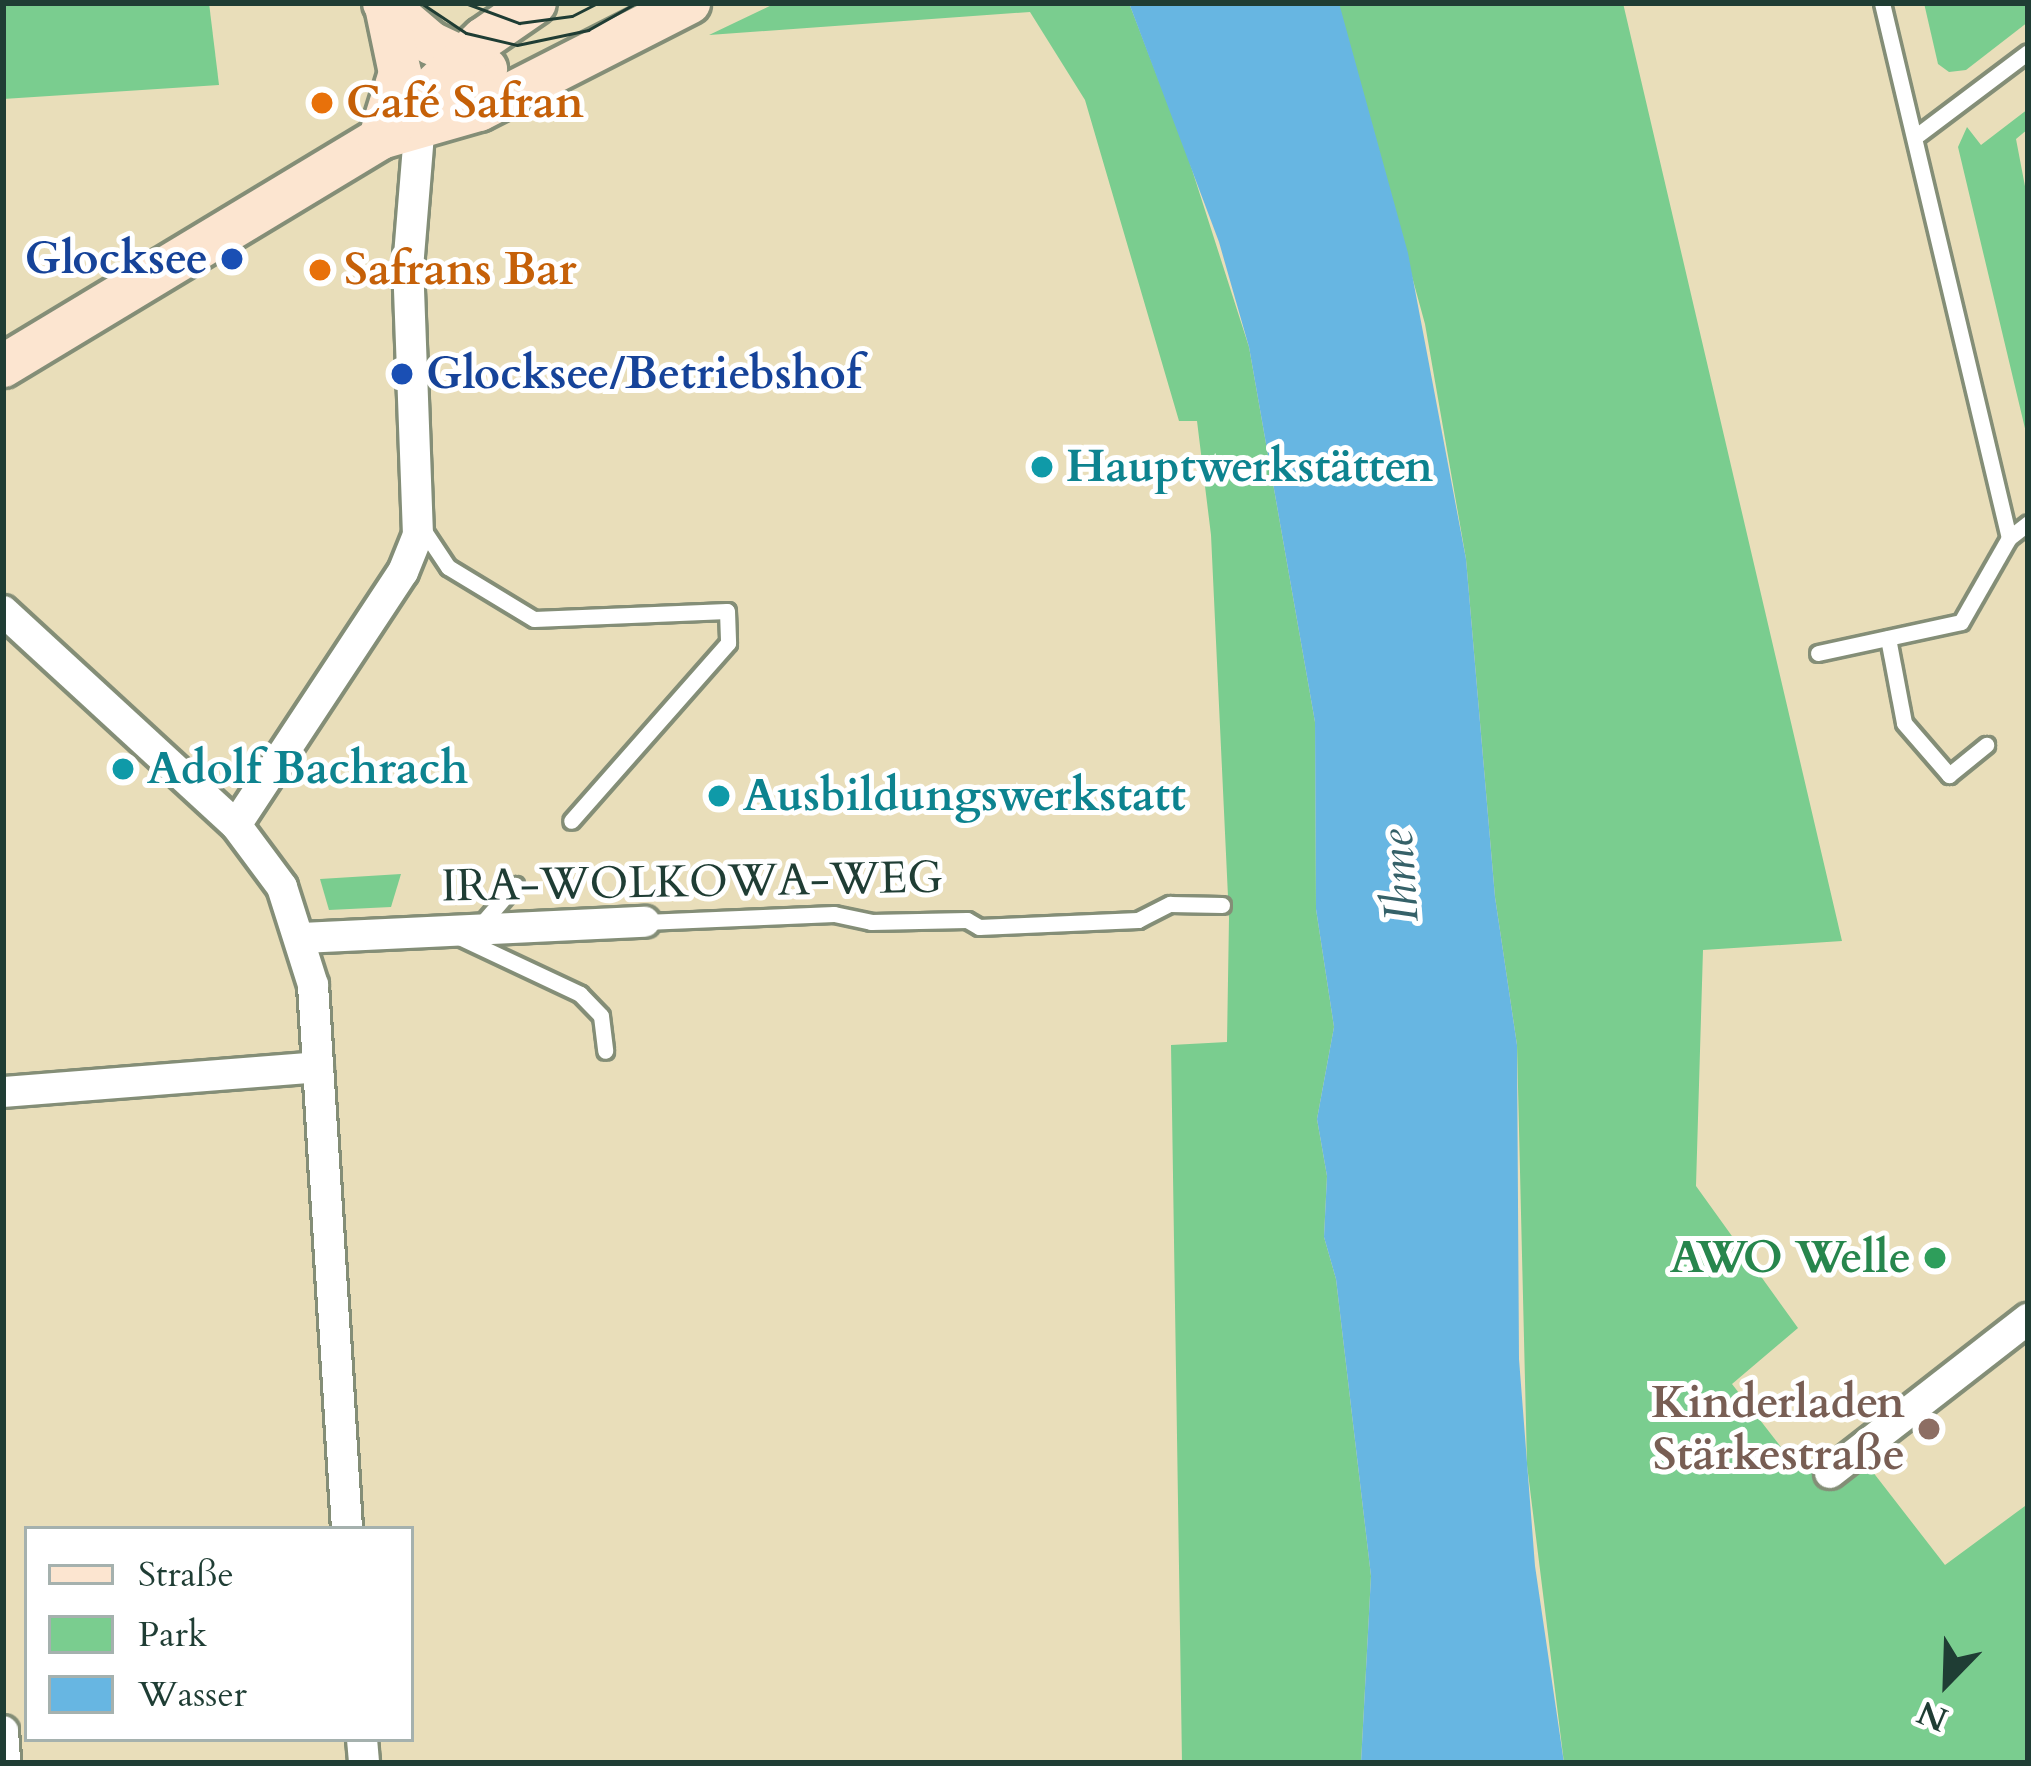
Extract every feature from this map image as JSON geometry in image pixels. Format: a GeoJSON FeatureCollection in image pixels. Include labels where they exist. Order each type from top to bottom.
{"type":"FeatureCollection","features":[{"type":"Feature","properties":{"kind":"street"},"geometry":{"type":"LineString","coordinates":[[461,60],[471,3]]}},
{"type":"Feature","properties":{"kind":"street"},"geometry":{"type":"LineString","coordinates":[[3,367],[421,112],[533,83],[689,3]]}},
{"type":"Feature","properties":{"kind":"street"},"geometry":{"type":"LineString","coordinates":[[385,4],[461,60],[533,83]]}},
{"type":"Feature","properties":{"kind":"street"},"geometry":{"type":"LineString","coordinates":[[379,139],[400,74],[385,4]]}},
{"type":"Feature","properties":{"kind":"street"},"geometry":{"type":"LineString","coordinates":[[236,825],[403,572],[419,519],[408,296],[421,112],[461,60],[519,4]]}},
{"type":"Feature","properties":{"kind":"street"},"geometry":{"type":"LineString","coordinates":[[3,610],[236,825],[282,887],[301,938],[318,1067],[347,1526]]}},
{"type":"Feature","properties":{"kind":"street","name":"IRA-WOLKOWA-WEG"},"geometry":{"type":"LineString","coordinates":[[301,938],[645,922]]}},
{"type":"Feature","properties":{"kind":"street"},"geometry":{"type":"LineString","coordinates":[[3,1092],[318,1067]]}},
{"type":"Feature","properties":{"kind":"street"},"geometry":{"type":"LineString","coordinates":[[1829,1473],[1918,1417],[1993,1359],[2028,1319]]}},
{"type":"Feature","properties":{"kind":"street"},"geometry":{"type":"LineString","coordinates":[[3,1731],[5,1763]]}},
{"type":"Feature","properties":{"kind":"lane"},"geometry":{"type":"LineString","coordinates":[[1882,3],[1919,134],[2009,538]]}},
{"type":"Feature","properties":{"kind":"lane"},"geometry":{"type":"LineString","coordinates":[[1919,134],[2028,52]]}},
{"type":"Feature","properties":{"kind":"lane"},"geometry":{"type":"LineString","coordinates":[[419,519],[448,567],[520,615],[560,623],[727,611],[728,643],[571,820]]}},
{"type":"Feature","properties":{"kind":"lane"},"geometry":{"type":"LineString","coordinates":[[1818,652],[1960,622],[2009,538],[2028,523]]}},
{"type":"Feature","properties":{"kind":"lane"},"geometry":{"type":"LineString","coordinates":[[1888,638],[1904,723],[1948,775],[1986,746]]}},
{"type":"Feature","properties":{"kind":"lane"},"geometry":{"type":"LineString","coordinates":[[515,885],[462,931],[580,994],[601,1016],[604,1051]]}},
{"type":"Feature","properties":{"kind":"lane","name":"IRA-WOLKOWA-WEG"},"geometry":{"type":"LineString","coordinates":[[645,922],[834,914],[871,922],[967,920],[979,927],[1138,920],[1170,904],[1222,905]]}},
{"type":"Feature","properties":{"kind":"green space"},"geometry":{"type":"Polygon","coordinates":[[[3,3],[209,3],[219,85],[3,99],[3,3]]]}},
{"type":"Feature","properties":{"kind":"green space"},"geometry":{"type":"Polygon","coordinates":[[[776,3],[1129,3],[1186,151],[1249,347],[1315,722],[1316,909],[1334,1027],[1317,1119],[1327,1176],[1324,1237],[1336,1279],[1371,1576],[1361,1763],[1182,1763],[1171,1045],[1227,1042],[1229,918],[1211,535],[1197,421],[1179,421],[1085,100],[1030,12],[709,35],[776,3]]]}},
{"type":"Feature","properties":{"kind":"green space"},"geometry":{"type":"Polygon","coordinates":[[[1337,3],[1623,3],[1842,941],[1703,950],[1696,1186],[1798,1328],[1732,1384],[1791,1460],[1869,1467],[1945,1565],[2025,1506],[2028,1763],[1564,1763],[1527,1465],[1517,1045],[1495,897],[1466,559],[1425,324],[1337,3]]]}},
{"type":"Feature","properties":{"kind":"green space"},"geometry":{"type":"Polygon","coordinates":[[[1924,3],[2028,3],[2028,22],[1966,70],[1949,72],[1938,64],[1924,3]]]}},
{"type":"Feature","properties":{"kind":"green space"},"geometry":{"type":"Polygon","coordinates":[[[2028,109],[2028,129],[2016,139],[2028,202],[2028,441],[1958,147],[1967,127],[1981,145],[2028,109]]]}},
{"type":"Feature","properties":{"kind":"green space"},"geometry":{"type":"Polygon","coordinates":[[[401,874],[391,907],[329,910],[320,879],[401,874]]]}},
{"type":"Feature","properties":{"kind":"water","name":"Ihme"},"geometry":{"type":"Polygon","coordinates":[[[1129,3],[1339,3],[1408,253],[1466,559],[1495,897],[1517,1045],[1519,1359],[1535,1566],[1564,1763],[1361,1763],[1371,1576],[1336,1279],[1324,1237],[1327,1176],[1317,1119],[1334,1027],[1316,909],[1315,722],[1249,347],[1219,242],[1129,3]]]}},
{"type":"Feature","properties":{"kind":"tram line"},"geometry":{"type":"LineString","coordinates":[[421,3],[466,33],[517,45],[588,30],[636,3]]}},
{"type":"Feature","properties":{"kind":"tram line"},"geometry":{"type":"LineString","coordinates":[[465,3],[519,23],[572,16],[597,3]]}},
{"type":"Feature","properties":{"kind":"place","name":"Café Safran"},"geometry":{"type":"Point","coordinates":[322,103]}},
{"type":"Feature","properties":{"kind":"place","name":"Glocksee"},"geometry":{"type":"Point","coordinates":[232,259]}},
{"type":"Feature","properties":{"kind":"place","name":"Safrans Bar"},"geometry":{"type":"Point","coordinates":[320,270]}},
{"type":"Feature","properties":{"kind":"place","name":"Glocksee/Betriebshof"},"geometry":{"type":"Point","coordinates":[402,374]}},
{"type":"Feature","properties":{"kind":"place","name":"Hauptwerkstätten"},"geometry":{"type":"Point","coordinates":[1042,467]}},
{"type":"Feature","properties":{"kind":"place","name":"Adolf Bachrach"},"geometry":{"type":"Point","coordinates":[123,769]}},
{"type":"Feature","properties":{"kind":"place","name":"Ausbildungswerkstatt"},"geometry":{"type":"Point","coordinates":[719,796]}},
{"type":"Feature","properties":{"kind":"place","name":"AWO Welle"},"geometry":{"type":"Point","coordinates":[1935,1258]}},
{"type":"Feature","properties":{"kind":"place","name":"Kinderladen Stärkestraße"},"geometry":{"type":"Point","coordinates":[1929,1429]}}]}
